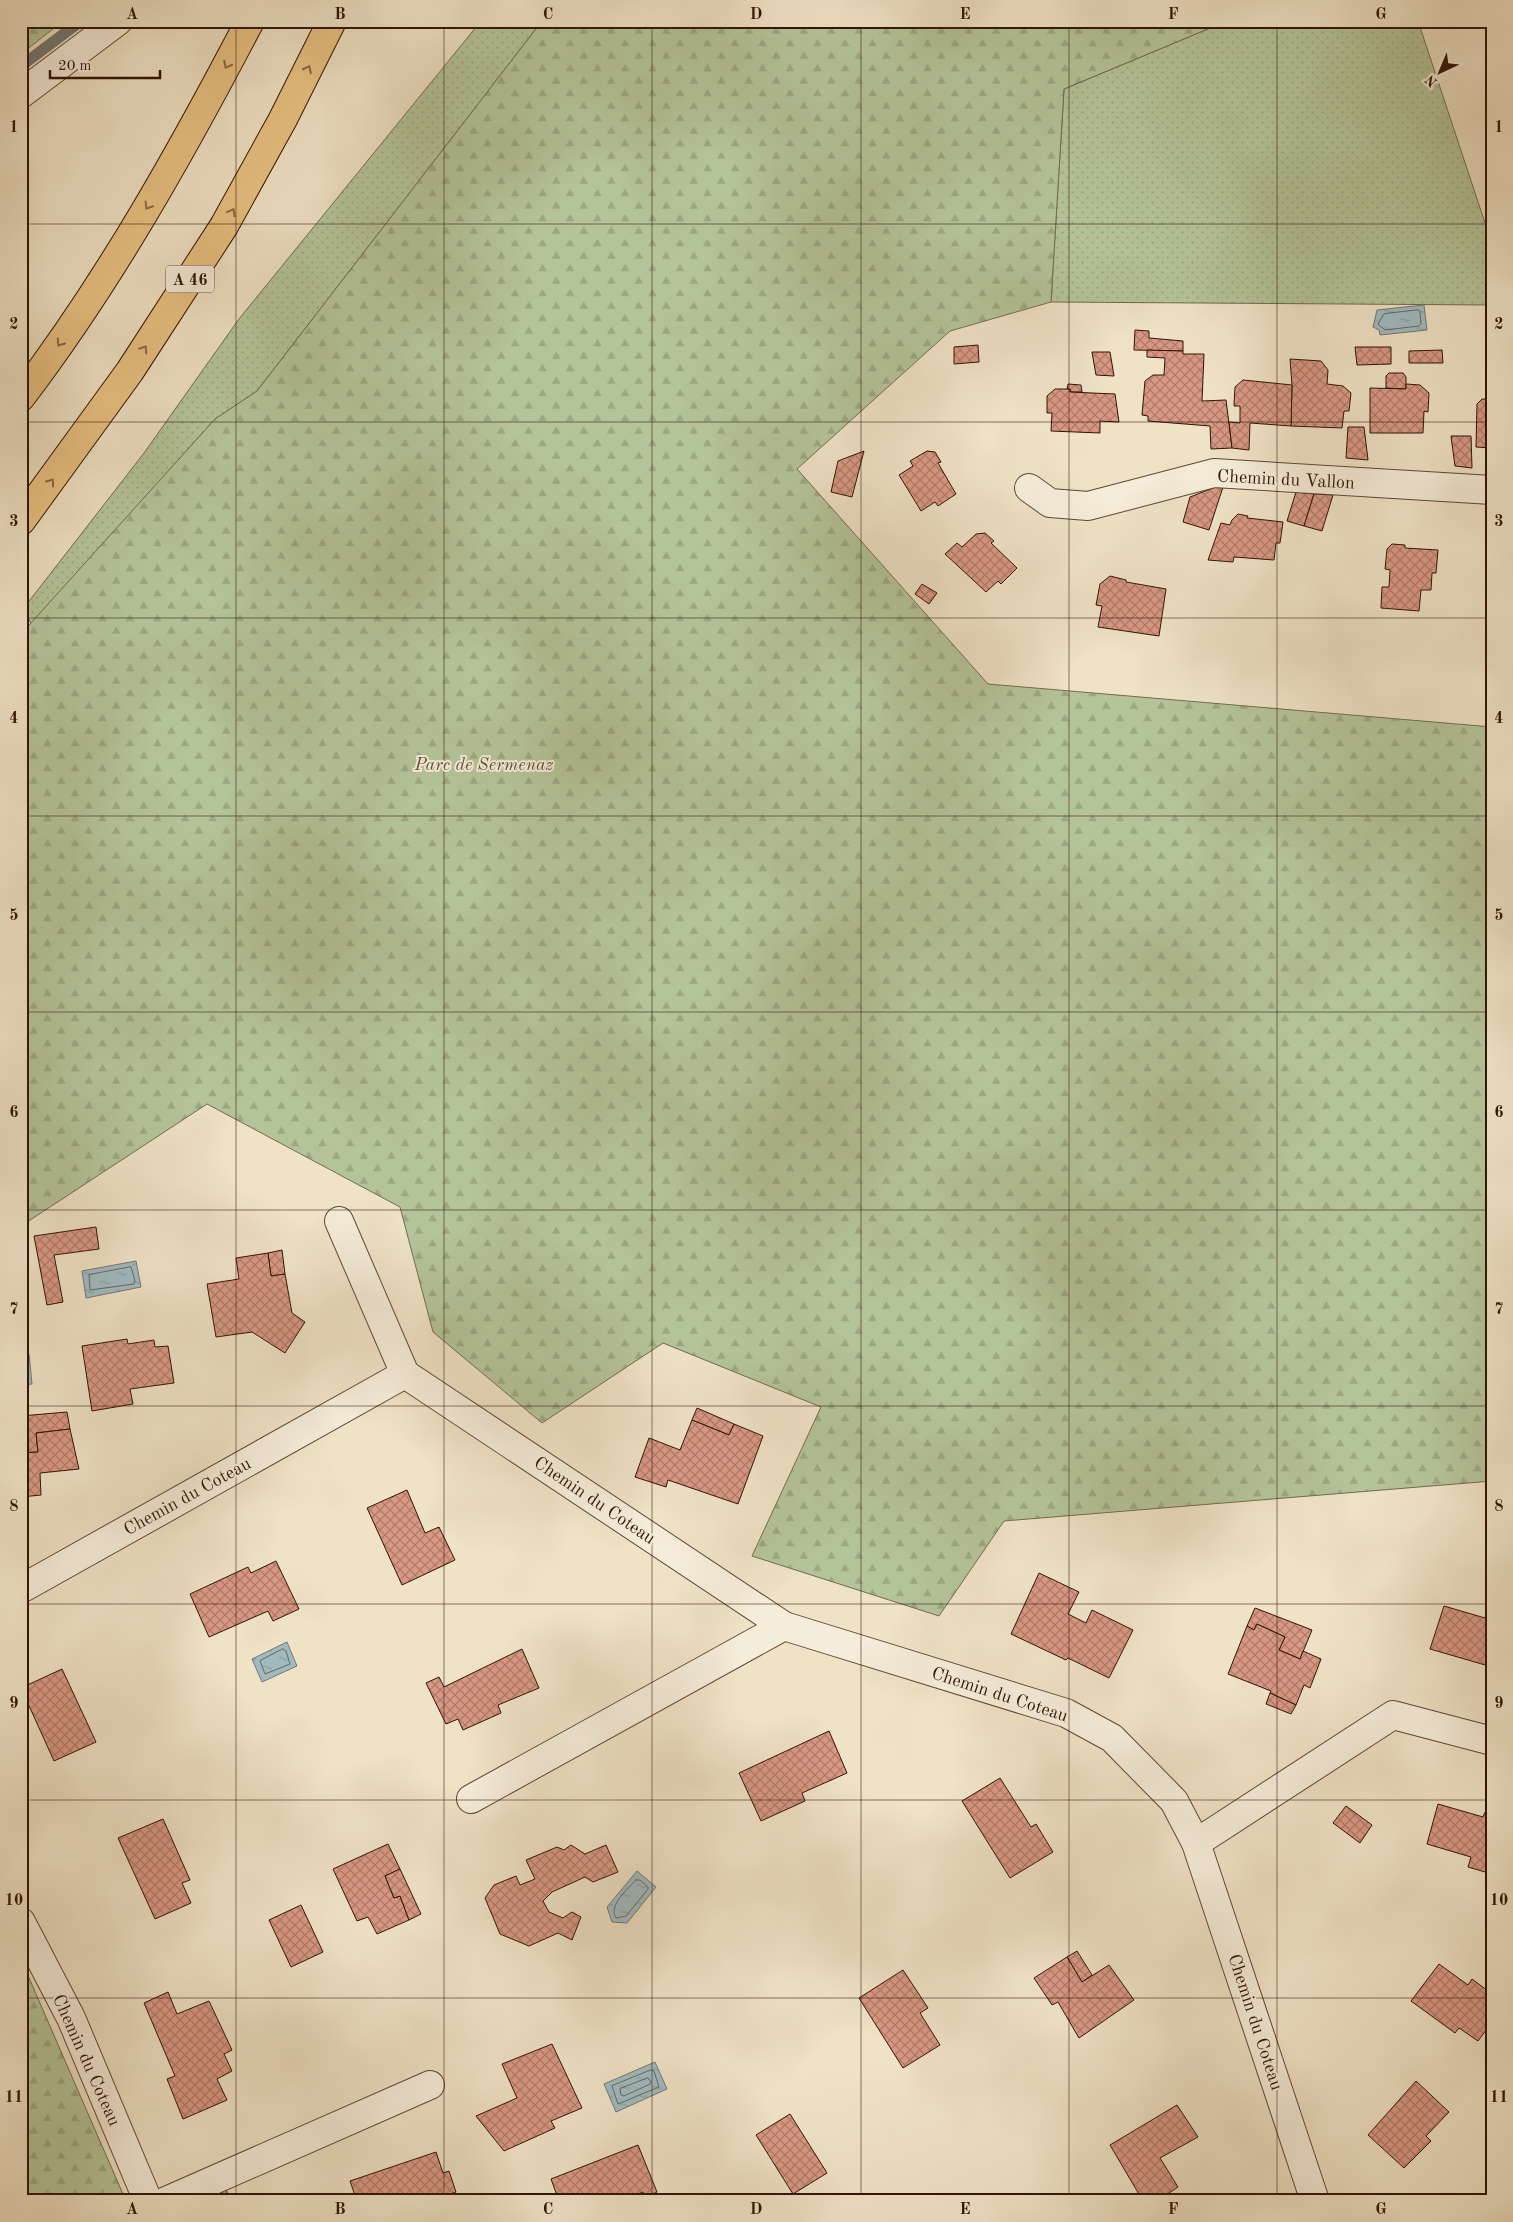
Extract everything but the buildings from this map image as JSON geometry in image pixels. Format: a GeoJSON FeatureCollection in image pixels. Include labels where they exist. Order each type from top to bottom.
{"type":"FeatureCollection","features":[{"type":"Feature","properties":{"kind":"highway"},"geometry":{"type":"LineString","coordinates":[[21,396],[97,288],[160,186],[250,21]]}},
{"type":"Feature","properties":{"kind":"highway","name":"A 46"},"geometry":{"type":"LineString","coordinates":[[21,521],[130,371],[224,226],[283,120],[332,21]]}},
{"type":"Feature","properties":{"kind":"street"},"geometry":{"type":"LineString","coordinates":[[21,94],[118,21]]}},
{"type":"Feature","properties":{"kind":"street","name":"Chemin du Vallon"},"geometry":{"type":"LineString","coordinates":[[1029,488],[1050,503],[1088,506],[1214,473],[1492,490]]}},
{"type":"Feature","properties":{"kind":"street"},"geometry":{"type":"LineString","coordinates":[[339,1221],[405,1374]]}},
{"type":"Feature","properties":{"kind":"street","name":"Chemin du Coteau"},"geometry":{"type":"LineString","coordinates":[[21,1589],[405,1374],[784,1626],[1066,1713],[1112,1738],[1174,1801],[1196,1843],[1315,2201]]}},
{"type":"Feature","properties":{"kind":"street"},"geometry":{"type":"LineString","coordinates":[[471,1799],[784,1626]]}},
{"type":"Feature","properties":{"kind":"street"},"geometry":{"type":"LineString","coordinates":[[1196,1843],[1393,1715],[1492,1742]]}},
{"type":"Feature","properties":{"kind":"street","name":"Chemin du Coteau"},"geometry":{"type":"LineString","coordinates":[[21,1922],[71,2018],[148,2201]]}},
{"type":"Feature","properties":{"kind":"street"},"geometry":{"type":"LineString","coordinates":[[166,2201],[430,2085]]}},
{"type":"Feature","properties":{"kind":"green space"},"geometry":{"type":"Polygon","coordinates":[[[21,21],[63,21],[21,54],[21,21]]]}},
{"type":"Feature","properties":{"kind":"green space"},"geometry":{"type":"Polygon","coordinates":[[[481,21],[542,21],[257,391],[215,419],[32,625],[23,609],[144,453],[239,319],[481,21]]]}},
{"type":"Feature","properties":{"kind":"green space","name":"Parc de Sermenaz"},"geometry":{"type":"Polygon","coordinates":[[[542,21],[1227,21],[1064,89],[1051,302],[950,331],[797,469],[988,684],[1492,727],[1492,1481],[1004,1521],[939,1616],[752,1556],[821,1407],[663,1343],[542,1423],[433,1332],[400,1207],[207,1104],[21,1226],[21,634],[215,419],[257,391],[542,21]]]}},
{"type":"Feature","properties":{"kind":"green space"},"geometry":{"type":"Polygon","coordinates":[[[1227,21],[1418,21],[1492,244],[1492,305],[1051,302],[1064,89],[1227,21]]]}},
{"type":"Feature","properties":{"kind":"green space"},"geometry":{"type":"Polygon","coordinates":[[[21,1963],[26,1971],[126,2201],[21,2201],[21,1963]]]}},
{"type":"Feature","properties":{"kind":"water"},"geometry":{"type":"Polygon","coordinates":[[[1424,305],[1427,330],[1380,335],[1379,330],[1373,327],[1377,310],[1424,305]]]}},
{"type":"Feature","properties":{"kind":"water"},"geometry":{"type":"Polygon","coordinates":[[[136,1261],[141,1287],[86,1298],[82,1271],[136,1261]]]}},
{"type":"Feature","properties":{"kind":"water"},"geometry":{"type":"Polygon","coordinates":[[[21,1354],[29,1354],[32,1384],[21,1385],[21,1354]]]}},
{"type":"Feature","properties":{"kind":"water"},"geometry":{"type":"Polygon","coordinates":[[[287,1642],[297,1666],[262,1682],[252,1659],[287,1642]]]}},
{"type":"Feature","properties":{"kind":"water"},"geometry":{"type":"Polygon","coordinates":[[[637,1871],[656,1887],[627,1923],[612,1922],[607,1907],[637,1871]]]}},
{"type":"Feature","properties":{"kind":"water"},"geometry":{"type":"Polygon","coordinates":[[[655,2062],[667,2089],[616,2112],[604,2084],[655,2062]]]}},
{"type":"Feature","properties":{"kind":"waterway"},"geometry":{"type":"LineString","coordinates":[[21,66],[81,21]]}}]}
